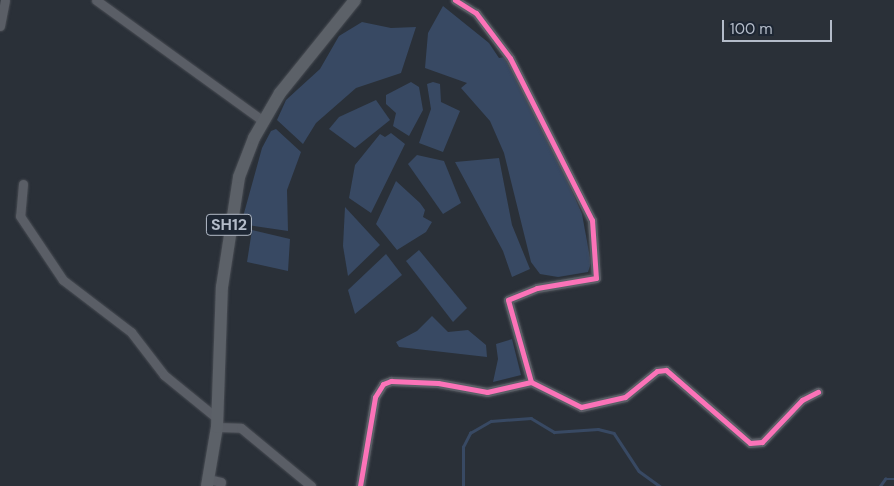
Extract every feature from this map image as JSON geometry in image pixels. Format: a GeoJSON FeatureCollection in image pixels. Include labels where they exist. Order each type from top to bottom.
{"type":"FeatureCollection","features":[{"type":"Feature","properties":{"kind":"main road","name":"SH12"},"geometry":{"type":"LineString","coordinates":[[207,482],[217,422],[222,287],[230,216],[239,177],[263,121],[318,43],[355,0]]}},
{"type":"Feature","properties":{"kind":"street"},"geometry":{"type":"LineString","coordinates":[[0,26],[5,0]]}},
{"type":"Feature","properties":{"kind":"street"},"geometry":{"type":"LineString","coordinates":[[96,0],[263,121]]}},
{"type":"Feature","properties":{"kind":"street"},"geometry":{"type":"LineString","coordinates":[[455,0],[476,13],[510,58],[561,153],[592,220],[596,278],[537,288],[508,300],[531,382]]}},
{"type":"Feature","properties":{"kind":"street"},"geometry":{"type":"LineString","coordinates":[[23,184],[20,216],[63,280],[131,332],[164,375],[217,422],[241,428],[311,486]]}},
{"type":"Feature","properties":{"kind":"street"},"geometry":{"type":"LineString","coordinates":[[360,486],[375,397],[383,384],[424,382],[487,392],[531,382],[581,407],[625,397],[657,371],[666,370],[750,443],[762,442],[802,400],[818,392]]}},
{"type":"Feature","properties":{"kind":"street"},"geometry":{"type":"LineString","coordinates":[[207,482],[221,482],[220,486]]}},
{"type":"Feature","properties":{"kind":"water"},"geometry":{"type":"Polygon","coordinates":[[[443,6],[489,43],[499,58],[505,57],[552,145],[582,214],[591,263],[588,272],[558,277],[540,274],[531,262],[504,153],[490,121],[461,88],[467,83],[425,68],[428,33],[443,6]]]}},
{"type":"Feature","properties":{"kind":"water"},"geometry":{"type":"Polygon","coordinates":[[[362,22],[391,28],[416,27],[401,73],[356,88],[316,123],[303,144],[277,120],[286,100],[320,69],[339,36],[362,22]]]}},
{"type":"Feature","properties":{"kind":"water"},"geometry":{"type":"Polygon","coordinates":[[[411,82],[419,87],[423,110],[409,136],[393,126],[396,113],[386,104],[386,95],[411,82]]]}},
{"type":"Feature","properties":{"kind":"water"},"geometry":{"type":"Polygon","coordinates":[[[433,82],[440,84],[441,102],[460,111],[443,152],[419,143],[431,109],[427,84],[433,82]]]}},
{"type":"Feature","properties":{"kind":"water"},"geometry":{"type":"Polygon","coordinates":[[[376,100],[390,120],[355,148],[329,129],[339,117],[376,100]]]}},
{"type":"Feature","properties":{"kind":"water"},"geometry":{"type":"Polygon","coordinates":[[[276,129],[301,152],[287,190],[288,231],[241,224],[262,148],[271,131],[276,129]]]}},
{"type":"Feature","properties":{"kind":"water"},"geometry":{"type":"Polygon","coordinates":[[[391,133],[405,144],[371,213],[349,198],[355,165],[380,134],[385,137],[391,133]]]}},
{"type":"Feature","properties":{"kind":"water"},"geometry":{"type":"Polygon","coordinates":[[[417,155],[444,161],[461,203],[443,214],[408,164],[417,155]]]}},
{"type":"Feature","properties":{"kind":"water"},"geometry":{"type":"Polygon","coordinates":[[[499,158],[512,225],[530,269],[512,277],[503,251],[455,162],[499,158]]]}},
{"type":"Feature","properties":{"kind":"water"},"geometry":{"type":"Polygon","coordinates":[[[396,181],[420,203],[425,210],[423,217],[432,222],[426,232],[397,250],[376,224],[396,181]]]}},
{"type":"Feature","properties":{"kind":"water"},"geometry":{"type":"Polygon","coordinates":[[[345,207],[380,245],[348,276],[343,246],[345,207]]]}},
{"type":"Feature","properties":{"kind":"water"},"geometry":{"type":"Polygon","coordinates":[[[252,230],[290,239],[288,271],[247,262],[252,230]]]}},
{"type":"Feature","properties":{"kind":"water"},"geometry":{"type":"Polygon","coordinates":[[[419,250],[467,308],[453,322],[406,261],[419,250]]]}},
{"type":"Feature","properties":{"kind":"water"},"geometry":{"type":"Polygon","coordinates":[[[386,254],[402,275],[355,314],[348,290],[386,254]]]}},
{"type":"Feature","properties":{"kind":"water"},"geometry":{"type":"Polygon","coordinates":[[[432,316],[448,332],[468,330],[486,345],[487,357],[399,347],[396,342],[417,331],[432,316]]]}},
{"type":"Feature","properties":{"kind":"water"},"geometry":{"type":"Polygon","coordinates":[[[512,339],[521,375],[493,382],[498,359],[496,344],[512,339]]]}},
{"type":"Feature","properties":{"kind":"waterway"},"geometry":{"type":"LineString","coordinates":[[463,486],[463,447],[470,433],[491,421],[531,418],[554,432],[598,429],[614,433],[639,471],[660,486]]}},
{"type":"Feature","properties":{"kind":"waterway"},"geometry":{"type":"LineString","coordinates":[[880,486],[885,479],[894,479]]}},
{"type":"Feature","properties":{"kind":"cycle path"},"geometry":{"type":"LineString","coordinates":[[455,0],[476,13],[510,58],[592,220],[596,278],[537,288],[508,300],[531,382]]}},
{"type":"Feature","properties":{"kind":"cycle path"},"geometry":{"type":"LineString","coordinates":[[360,486],[375,397],[383,384],[391,381],[438,383],[487,392],[531,382],[581,407],[625,397],[657,371],[666,370],[750,443],[762,442],[802,400],[818,392]]}}]}
